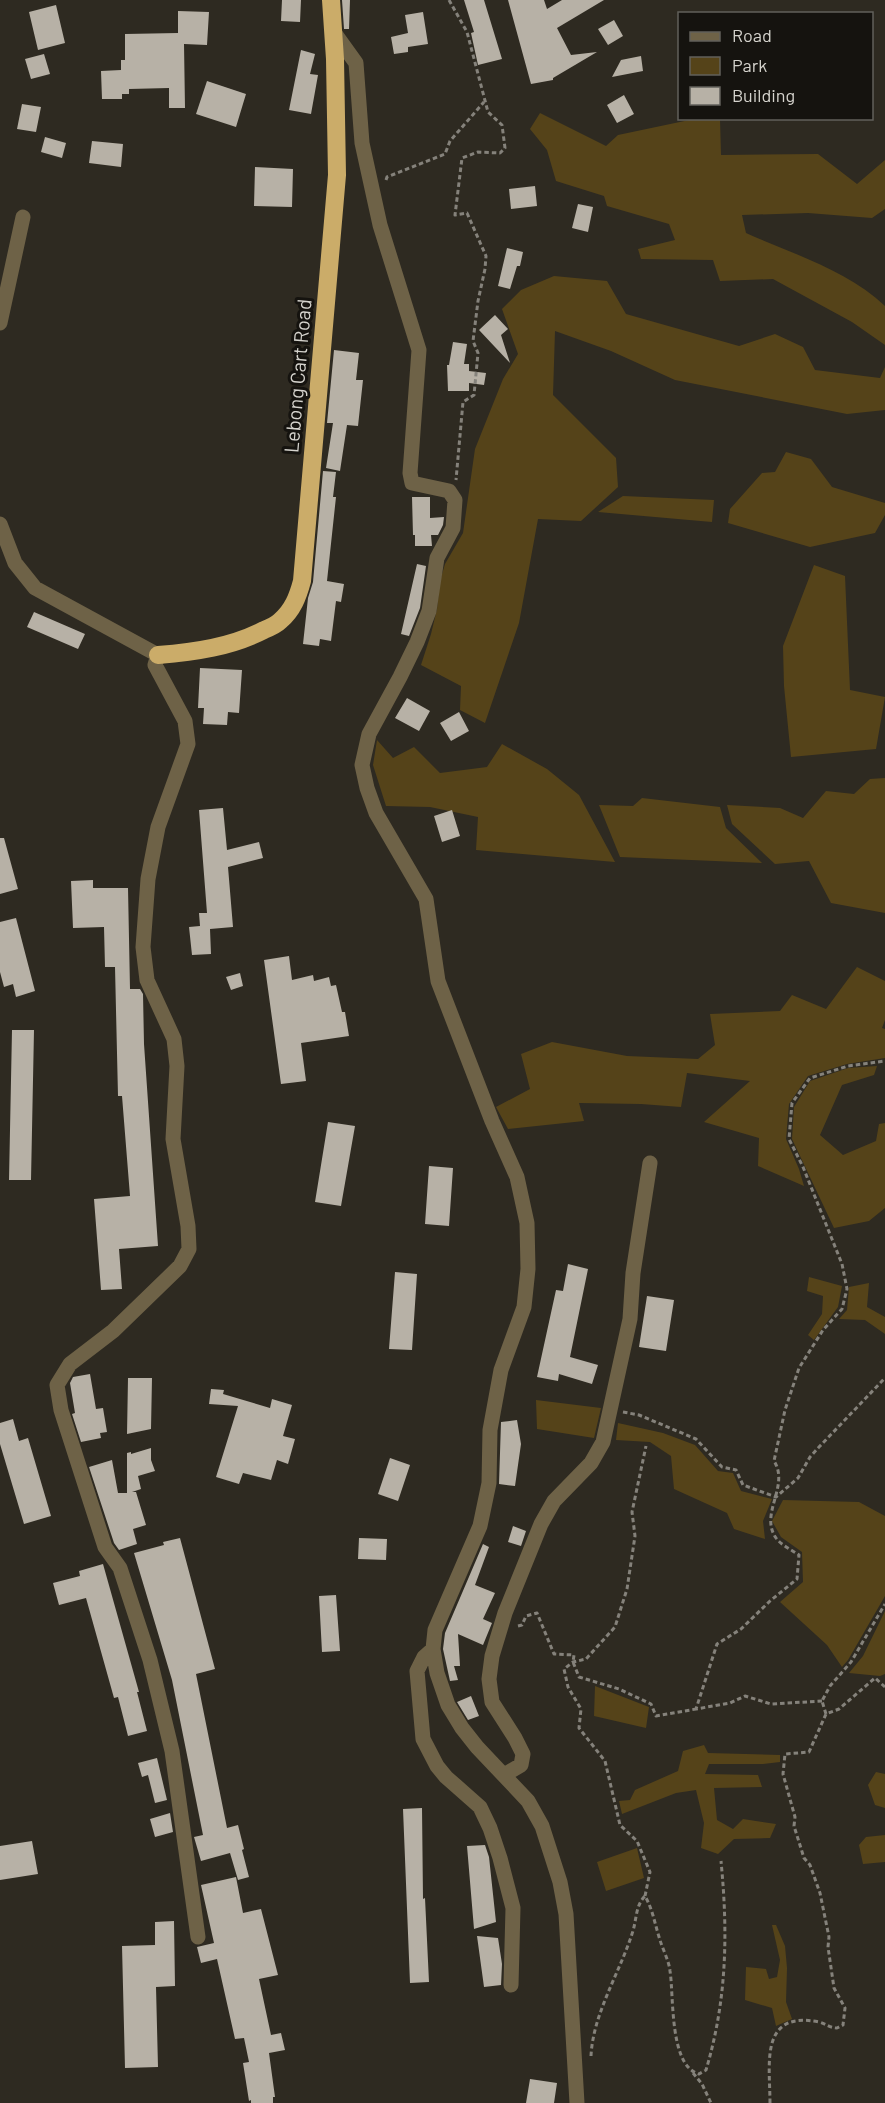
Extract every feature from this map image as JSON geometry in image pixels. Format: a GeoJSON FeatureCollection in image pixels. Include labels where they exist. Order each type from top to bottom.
{"type":"FeatureCollection","features":[{"type":"Feature","properties":{"kind":"highway","name":"Lebong Cart Road"},"geometry":{"type":"LineString","coordinates":[[158,655],[200,651],[241,641],[280,622],[297,601],[302,580],[337,175],[331,0]]}},
{"type":"Feature","properties":{"kind":"street"},"geometry":{"type":"LineString","coordinates":[[333,32],[356,63],[362,142],[371,185],[380,225],[419,350],[410,473],[412,483],[449,490],[455,500],[453,528],[437,558],[429,611],[400,677],[369,734],[362,765],[376,813],[426,899],[438,981],[492,1121],[517,1177],[527,1223],[528,1269],[524,1307],[501,1370],[490,1430],[489,1483],[480,1526],[435,1630],[433,1649],[437,1673],[453,1713],[477,1748],[528,1801],[542,1826],[560,1882],[566,1914],[577,2103]]}},
{"type":"Feature","properties":{"kind":"street"},"geometry":{"type":"LineString","coordinates":[[0,323],[23,217]]}},
{"type":"Feature","properties":{"kind":"street"},"geometry":{"type":"LineString","coordinates":[[0,524],[15,563],[35,588],[158,655],[155,665],[185,721],[188,744],[158,827],[148,879],[143,947],[147,980],[174,1039],[177,1066],[173,1139],[188,1226],[189,1249],[180,1266],[121,1323],[70,1364],[57,1385],[61,1410],[105,1546],[120,1568],[150,1660],[172,1751],[198,1937]]}},
{"type":"Feature","properties":{"kind":"street"},"geometry":{"type":"LineString","coordinates":[[504,1775],[521,1765],[523,1754],[492,1702],[489,1679],[492,1656],[541,1524],[554,1501],[591,1463],[603,1442],[630,1320],[633,1273],[650,1163]]}},
{"type":"Feature","properties":{"kind":"street"},"geometry":{"type":"LineString","coordinates":[[433,1649],[424,1658],[417,1671],[423,1739],[437,1766],[480,1807],[490,1828],[513,1908],[511,1985]]}},
{"type":"Feature","properties":{"kind":"path"},"geometry":{"type":"LineString","coordinates":[[449,0],[467,32],[488,112],[502,124],[505,148],[500,153],[478,152],[462,158],[455,215],[467,213],[486,256],[473,341],[478,353],[474,395],[463,402],[455,500]]}},
{"type":"Feature","properties":{"kind":"path"},"geometry":{"type":"LineString","coordinates":[[385,187],[387,177],[445,154],[450,141],[485,101]]}},
{"type":"Feature","properties":{"kind":"path"},"geometry":{"type":"LineString","coordinates":[[696,1709],[717,1644],[741,1629],[770,1601],[797,1580],[799,1555],[776,1538],[770,1519],[779,1487],[777,1466],[774,1461],[785,1410],[799,1368],[824,1330],[842,1309],[847,1289],[842,1264],[803,1167],[789,1139],[792,1103],[810,1078],[848,1066],[885,1061]]}},
{"type":"Feature","properties":{"kind":"path"},"geometry":{"type":"LineString","coordinates":[[776,1497],[798,1478],[810,1457],[885,1378]]}},
{"type":"Feature","properties":{"kind":"path"},"geometry":{"type":"LineString","coordinates":[[610,1410],[639,1415],[696,1439],[722,1467],[736,1470],[743,1485],[776,1497]]}},
{"type":"Feature","properties":{"kind":"path"},"geometry":{"type":"LineString","coordinates":[[591,2065],[591,2046],[605,2000],[624,1959],[636,1922],[638,1903],[645,1896],[650,1872],[637,1841],[620,1825],[605,1761],[579,1728],[581,1709],[568,1687],[564,1670],[573,1662],[586,1659],[615,1628],[627,1589],[635,1536],[632,1512],[646,1446]]}},
{"type":"Feature","properties":{"kind":"path"},"geometry":{"type":"LineString","coordinates":[[770,2103],[770,2056],[778,2029],[788,2023],[808,2021],[821,2022],[830,2028],[837,2028],[843,2025],[845,2008],[834,1988],[828,1947],[829,1937],[820,1893],[810,1865],[804,1858],[794,1826],[795,1817],[783,1774],[785,1754],[809,1752],[826,1714],[822,1701],[830,1686],[851,1662],[885,1604]]}},
{"type":"Feature","properties":{"kind":"path"},"geometry":{"type":"LineString","coordinates":[[501,1627],[522,1625],[526,1616],[537,1613],[554,1654],[574,1655],[573,1662],[579,1677],[619,1689],[651,1704],[656,1716],[730,1703],[745,1696],[771,1704],[822,1701]]}},
{"type":"Feature","properties":{"kind":"path"},"geometry":{"type":"LineString","coordinates":[[826,1714],[839,1709],[875,1678],[885,1687]]}},
{"type":"Feature","properties":{"kind":"path"},"geometry":{"type":"LineString","coordinates":[[692,2072],[699,2073],[706,2070],[719,2019],[726,1939],[721,1861]]}},
{"type":"Feature","properties":{"kind":"path"},"geometry":{"type":"LineString","coordinates":[[645,1896],[650,1905],[670,1969],[678,2047],[684,2062],[702,2084],[711,2103]]}},
{"type":"Feature","properties":{"kind":"green space"},"geometry":{"type":"Polygon","coordinates":[[[540,113],[606,146],[618,135],[689,120],[720,120],[721,155],[818,154],[857,184],[885,160],[885,209],[872,218],[808,213],[742,215],[746,233],[837,273],[870,293],[885,306],[885,345],[852,322],[773,279],[720,281],[713,260],[641,259],[638,249],[675,240],[669,224],[607,206],[604,196],[556,181],[547,150],[530,129],[540,113]]]}},
{"type":"Feature","properties":{"kind":"green space"},"geometry":{"type":"Polygon","coordinates":[[[554,276],[607,281],[626,314],[739,346],[775,334],[803,347],[815,370],[880,378],[885,367],[885,410],[847,414],[675,380],[611,351],[555,331],[553,395],[616,458],[618,487],[581,521],[538,519],[519,623],[485,723],[460,710],[461,686],[421,665],[437,609],[440,581],[445,564],[463,533],[475,449],[503,379],[518,354],[502,309],[521,290],[554,276]]]}},
{"type":"Feature","properties":{"kind":"green space"},"geometry":{"type":"Polygon","coordinates":[[[786,452],[811,459],[832,487],[885,503],[885,515],[875,533],[810,547],[728,523],[730,509],[762,473],[775,472],[786,452]]]}},
{"type":"Feature","properties":{"kind":"green space"},"geometry":{"type":"Polygon","coordinates":[[[623,496],[714,500],[712,522],[598,512],[623,496]]]}},
{"type":"Feature","properties":{"kind":"green space"},"geometry":{"type":"Polygon","coordinates":[[[814,565],[845,576],[850,690],[885,697],[876,749],[791,757],[784,686],[783,646],[814,565]]]}},
{"type":"Feature","properties":{"kind":"green space"},"geometry":{"type":"Polygon","coordinates":[[[377,740],[393,758],[414,747],[440,773],[487,767],[502,744],[547,769],[579,795],[615,862],[476,850],[478,817],[430,807],[386,806],[373,765],[377,740]]]}},
{"type":"Feature","properties":{"kind":"green space"},"geometry":{"type":"Polygon","coordinates":[[[885,778],[885,913],[831,903],[809,861],[775,864],[732,824],[727,805],[780,808],[803,818],[826,791],[854,794],[870,779],[885,778]]]}},
{"type":"Feature","properties":{"kind":"green space"},"geometry":{"type":"Polygon","coordinates":[[[642,798],[720,807],[726,828],[762,863],[620,857],[599,805],[633,806],[642,798]]]}},
{"type":"Feature","properties":{"kind":"green space"},"geometry":{"type":"Polygon","coordinates":[[[857,967],[885,981],[885,1020],[882,1028],[885,1029],[885,1058],[847,1064],[808,1076],[789,1104],[786,1139],[804,1186],[758,1166],[759,1138],[704,1122],[750,1081],[687,1073],[681,1107],[579,1103],[584,1121],[508,1129],[496,1107],[530,1089],[521,1054],[552,1042],[627,1056],[698,1059],[715,1045],[710,1014],[780,1011],[792,995],[826,1009],[857,967]]]}},
{"type":"Feature","properties":{"kind":"green space"},"geometry":{"type":"Polygon","coordinates":[[[877,1066],[874,1075],[842,1085],[820,1135],[843,1155],[876,1141],[879,1124],[885,1123],[885,1208],[869,1221],[834,1228],[792,1139],[794,1107],[810,1081],[848,1068],[877,1066]]]}},
{"type":"Feature","properties":{"kind":"green space"},"geometry":{"type":"Polygon","coordinates":[[[809,1277],[842,1286],[838,1307],[814,1340],[808,1335],[822,1314],[823,1296],[807,1291],[809,1277]]]}},
{"type":"Feature","properties":{"kind":"green space"},"geometry":{"type":"Polygon","coordinates":[[[869,1283],[867,1307],[885,1317],[885,1334],[865,1320],[839,1319],[847,1310],[849,1287],[869,1283]]]}},
{"type":"Feature","properties":{"kind":"green space"},"geometry":{"type":"Polygon","coordinates":[[[536,1400],[601,1408],[594,1438],[537,1429],[536,1400]]]}},
{"type":"Feature","properties":{"kind":"green space"},"geometry":{"type":"Polygon","coordinates":[[[618,1423],[663,1433],[695,1445],[718,1471],[733,1473],[741,1491],[772,1499],[763,1521],[765,1539],[734,1529],[727,1513],[674,1489],[671,1456],[650,1442],[616,1440],[618,1423]]]}},
{"type":"Feature","properties":{"kind":"green space"},"geometry":{"type":"Polygon","coordinates":[[[783,1500],[859,1502],[885,1516],[885,1596],[842,1667],[827,1645],[780,1602],[803,1582],[802,1552],[781,1537],[772,1521],[783,1500]]]}},
{"type":"Feature","properties":{"kind":"green space"},"geometry":{"type":"Polygon","coordinates":[[[885,1611],[885,1674],[880,1676],[849,1673],[863,1656],[885,1611]]]}},
{"type":"Feature","properties":{"kind":"green space"},"geometry":{"type":"Polygon","coordinates":[[[595,1686],[649,1707],[646,1728],[594,1716],[595,1686]]]}},
{"type":"Feature","properties":{"kind":"green space"},"geometry":{"type":"Polygon","coordinates":[[[704,1745],[708,1753],[780,1755],[780,1762],[709,1764],[705,1774],[758,1775],[762,1787],[714,1788],[717,1820],[733,1829],[743,1819],[776,1824],[770,1838],[734,1839],[718,1854],[701,1848],[704,1823],[696,1790],[676,1793],[622,1814],[619,1801],[630,1800],[635,1790],[678,1771],[683,1751],[704,1745]]]}},
{"type":"Feature","properties":{"kind":"green space"},"geometry":{"type":"Polygon","coordinates":[[[876,1772],[885,1774],[885,1808],[875,1805],[868,1785],[876,1772]]]}},
{"type":"Feature","properties":{"kind":"green space"},"geometry":{"type":"Polygon","coordinates":[[[885,1835],[885,1862],[863,1864],[859,1845],[866,1837],[885,1835]]]}},
{"type":"Feature","properties":{"kind":"green space"},"geometry":{"type":"Polygon","coordinates":[[[637,1848],[644,1878],[606,1891],[597,1862],[637,1848]]]}},
{"type":"Feature","properties":{"kind":"green space"},"geometry":{"type":"Polygon","coordinates":[[[772,1925],[776,1925],[785,1946],[786,2002],[792,2019],[776,2026],[772,2008],[745,2000],[746,1967],[766,1969],[769,1979],[777,1977],[780,1960],[772,1925]]]}},
{"type":"Feature","properties":{"kind":"building"},"geometry":{"type":"Polygon","coordinates":[[[282,0],[301,0],[300,22],[281,21],[282,0]]]}},
{"type":"Feature","properties":{"kind":"building"},"geometry":{"type":"Polygon","coordinates":[[[342,0],[350,0],[349,29],[344,29],[342,0]]]}},
{"type":"Feature","properties":{"kind":"building"},"geometry":{"type":"Polygon","coordinates":[[[464,0],[484,0],[502,59],[478,65],[471,33],[474,32],[464,0]]]}},
{"type":"Feature","properties":{"kind":"building"},"geometry":{"type":"Polygon","coordinates":[[[508,0],[544,0],[547,9],[562,0],[604,0],[557,28],[571,55],[597,52],[553,80],[531,84],[508,0]]]}},
{"type":"Feature","properties":{"kind":"building"},"geometry":{"type":"Polygon","coordinates":[[[56,5],[65,43],[38,50],[29,12],[56,5]]]}},
{"type":"Feature","properties":{"kind":"building"},"geometry":{"type":"Polygon","coordinates":[[[178,11],[209,12],[207,45],[184,44],[185,108],[169,108],[169,88],[129,89],[129,94],[122,94],[122,99],[102,99],[101,71],[121,70],[121,60],[125,60],[125,34],[178,33],[178,11]]]}},
{"type":"Feature","properties":{"kind":"building"},"geometry":{"type":"Polygon","coordinates":[[[423,12],[428,44],[408,47],[408,52],[394,54],[391,37],[408,33],[405,15],[423,12]]]}},
{"type":"Feature","properties":{"kind":"building"},"geometry":{"type":"Polygon","coordinates":[[[614,20],[623,36],[608,45],[598,29],[614,20]]]}},
{"type":"Feature","properties":{"kind":"building"},"geometry":{"type":"Polygon","coordinates":[[[301,50],[315,54],[310,74],[318,75],[311,114],[289,110],[301,50]]]}},
{"type":"Feature","properties":{"kind":"building"},"geometry":{"type":"Polygon","coordinates":[[[44,54],[50,74],[31,79],[25,59],[44,54]]]}},
{"type":"Feature","properties":{"kind":"building"},"geometry":{"type":"Polygon","coordinates":[[[641,56],[643,71],[612,77],[621,60],[641,56]]]}},
{"type":"Feature","properties":{"kind":"building"},"geometry":{"type":"Polygon","coordinates":[[[207,81],[246,94],[236,127],[196,114],[207,81]]]}},
{"type":"Feature","properties":{"kind":"building"},"geometry":{"type":"Polygon","coordinates":[[[624,95],[634,114],[617,123],[607,105],[624,95]]]}},
{"type":"Feature","properties":{"kind":"building"},"geometry":{"type":"Polygon","coordinates":[[[22,104],[41,107],[36,132],[17,129],[22,104]]]}},
{"type":"Feature","properties":{"kind":"building"},"geometry":{"type":"Polygon","coordinates":[[[45,137],[66,143],[62,158],[41,152],[45,137]]]}},
{"type":"Feature","properties":{"kind":"building"},"geometry":{"type":"Polygon","coordinates":[[[92,141],[123,144],[121,167],[89,163],[92,141]]]}},
{"type":"Feature","properties":{"kind":"building"},"geometry":{"type":"Polygon","coordinates":[[[255,167],[293,169],[292,207],[254,206],[255,167]]]}},
{"type":"Feature","properties":{"kind":"building"},"geometry":{"type":"Polygon","coordinates":[[[535,186],[537,206],[511,209],[509,189],[535,186]]]}},
{"type":"Feature","properties":{"kind":"building"},"geometry":{"type":"Polygon","coordinates":[[[578,204],[593,207],[588,232],[572,228],[578,204]]]}},
{"type":"Feature","properties":{"kind":"building"},"geometry":{"type":"Polygon","coordinates":[[[507,248],[523,252],[520,266],[517,266],[510,289],[498,286],[507,248]]]}},
{"type":"Feature","properties":{"kind":"building"},"geometry":{"type":"Polygon","coordinates":[[[495,315],[508,329],[501,335],[510,363],[479,330],[495,315]]]}},
{"type":"Feature","properties":{"kind":"building"},"geometry":{"type":"Polygon","coordinates":[[[453,342],[467,344],[464,364],[469,364],[469,371],[486,373],[484,385],[469,383],[469,391],[448,391],[447,365],[449,365],[453,342]]]}},
{"type":"Feature","properties":{"kind":"building"},"geometry":{"type":"Polygon","coordinates":[[[334,350],[359,353],[356,380],[363,380],[358,426],[347,425],[340,471],[326,468],[333,423],[327,423],[334,350]]]}},
{"type":"Feature","properties":{"kind":"building"},"geometry":{"type":"Polygon","coordinates":[[[323,471],[336,472],[333,497],[336,497],[327,581],[344,584],[341,602],[336,601],[331,641],[320,639],[319,646],[303,644],[308,598],[313,582],[323,471]]]}},
{"type":"Feature","properties":{"kind":"building"},"geometry":{"type":"Polygon","coordinates":[[[412,497],[430,497],[430,518],[444,517],[438,535],[431,535],[432,546],[415,546],[412,497]]]}},
{"type":"Feature","properties":{"kind":"building"},"geometry":{"type":"Polygon","coordinates":[[[417,564],[426,566],[420,608],[409,636],[401,634],[417,564]]]}},
{"type":"Feature","properties":{"kind":"building"},"geometry":{"type":"Polygon","coordinates":[[[34,612],[85,634],[78,649],[27,627],[34,612]]]}},
{"type":"Feature","properties":{"kind":"building"},"geometry":{"type":"Polygon","coordinates":[[[200,668],[242,670],[239,713],[228,712],[227,725],[203,724],[204,708],[198,708],[200,668]]]}},
{"type":"Feature","properties":{"kind":"building"},"geometry":{"type":"Polygon","coordinates":[[[407,698],[430,711],[419,731],[395,718],[407,698]]]}},
{"type":"Feature","properties":{"kind":"building"},"geometry":{"type":"Polygon","coordinates":[[[459,712],[469,731],[451,741],[440,723],[459,712]]]}},
{"type":"Feature","properties":{"kind":"building"},"geometry":{"type":"Polygon","coordinates":[[[223,808],[227,850],[259,842],[263,858],[228,867],[233,927],[210,929],[211,954],[192,955],[189,927],[200,926],[199,913],[207,913],[199,810],[223,808]]]}},
{"type":"Feature","properties":{"kind":"building"},"geometry":{"type":"Polygon","coordinates":[[[452,810],[460,836],[442,842],[434,816],[452,810]]]}},
{"type":"Feature","properties":{"kind":"building"},"geometry":{"type":"Polygon","coordinates":[[[0,838],[4,838],[18,889],[0,894],[0,838]]]}},
{"type":"Feature","properties":{"kind":"building"},"geometry":{"type":"Polygon","coordinates":[[[93,880],[93,888],[128,888],[130,989],[140,989],[143,994],[144,1044],[158,1246],[119,1249],[122,1289],[101,1290],[94,1199],[130,1196],[122,1096],[118,1096],[115,967],[105,967],[104,927],[73,928],[71,881],[93,880]]]}},
{"type":"Feature","properties":{"kind":"building"},"geometry":{"type":"Polygon","coordinates":[[[16,918],[35,991],[16,997],[13,984],[4,987],[0,972],[0,922],[16,918]]]}},
{"type":"Feature","properties":{"kind":"building"},"geometry":{"type":"Polygon","coordinates":[[[289,956],[292,980],[313,975],[314,981],[329,977],[331,986],[336,985],[342,1012],[345,1012],[349,1036],[301,1043],[306,1081],[281,1084],[264,960],[289,956]]]}},
{"type":"Feature","properties":{"kind":"building"},"geometry":{"type":"Polygon","coordinates":[[[240,973],[243,986],[231,990],[226,977],[240,973]]]}},
{"type":"Feature","properties":{"kind":"building"},"geometry":{"type":"Polygon","coordinates":[[[12,1030],[34,1030],[31,1180],[9,1180],[12,1030]]]}},
{"type":"Feature","properties":{"kind":"building"},"geometry":{"type":"Polygon","coordinates":[[[328,1122],[355,1126],[341,1206],[315,1202],[328,1122]]]}},
{"type":"Feature","properties":{"kind":"building"},"geometry":{"type":"Polygon","coordinates":[[[429,1166],[453,1168],[449,1226],[425,1224],[429,1166]]]}},
{"type":"Feature","properties":{"kind":"building"},"geometry":{"type":"Polygon","coordinates":[[[568,1264],[588,1269],[570,1357],[598,1365],[592,1384],[559,1374],[558,1381],[537,1377],[556,1290],[563,1291],[568,1264]]]}},
{"type":"Feature","properties":{"kind":"building"},"geometry":{"type":"Polygon","coordinates":[[[395,1272],[417,1274],[412,1350],[389,1349],[395,1272]]]}},
{"type":"Feature","properties":{"kind":"building"},"geometry":{"type":"Polygon","coordinates":[[[647,1296],[674,1300],[666,1351],[639,1347],[647,1296]]]}},
{"type":"Feature","properties":{"kind":"building"},"geometry":{"type":"Polygon","coordinates":[[[90,1374],[96,1409],[103,1408],[107,1432],[100,1433],[101,1438],[81,1442],[72,1414],[75,1413],[70,1383],[73,1377],[90,1374]]]}},
{"type":"Feature","properties":{"kind":"building"},"geometry":{"type":"Polygon","coordinates":[[[128,1378],[152,1378],[151,1429],[127,1434],[128,1378]]]}},
{"type":"Feature","properties":{"kind":"building"},"geometry":{"type":"Polygon","coordinates":[[[211,1389],[224,1390],[223,1394],[270,1408],[272,1399],[292,1405],[283,1436],[295,1439],[288,1464],[277,1460],[271,1480],[243,1473],[239,1484],[216,1477],[238,1406],[209,1404],[211,1389]]]}},
{"type":"Feature","properties":{"kind":"building"},"geometry":{"type":"Polygon","coordinates":[[[13,1419],[19,1441],[28,1438],[51,1516],[24,1524],[0,1444],[0,1423],[13,1419]]]}},
{"type":"Feature","properties":{"kind":"building"},"geometry":{"type":"Polygon","coordinates":[[[517,1420],[521,1444],[515,1486],[499,1484],[501,1422],[517,1420]]]}},
{"type":"Feature","properties":{"kind":"building"},"geometry":{"type":"Polygon","coordinates":[[[151,1448],[151,1460],[155,1471],[138,1476],[141,1489],[132,1492],[136,1492],[146,1525],[133,1529],[137,1544],[119,1550],[114,1543],[89,1467],[112,1460],[118,1493],[127,1493],[127,1453],[151,1448]]]}},
{"type":"Feature","properties":{"kind":"building"},"geometry":{"type":"Polygon","coordinates":[[[390,1458],[410,1465],[398,1501],[378,1494],[390,1458]]]}},
{"type":"Feature","properties":{"kind":"building"},"geometry":{"type":"Polygon","coordinates":[[[513,1526],[526,1531],[521,1546],[508,1542],[513,1526]]]}},
{"type":"Feature","properties":{"kind":"building"},"geometry":{"type":"Polygon","coordinates":[[[180,1538],[215,1669],[196,1674],[227,1828],[238,1825],[244,1849],[242,1850],[249,1877],[238,1880],[230,1853],[201,1861],[194,1837],[203,1835],[172,1680],[134,1553],[180,1538]]]}},
{"type":"Feature","properties":{"kind":"building"},"geometry":{"type":"Polygon","coordinates":[[[359,1538],[387,1539],[386,1560],[358,1559],[359,1538]]]}},
{"type":"Feature","properties":{"kind":"building"},"geometry":{"type":"Polygon","coordinates":[[[483,1544],[489,1547],[475,1585],[495,1593],[483,1619],[492,1623],[483,1645],[458,1634],[460,1666],[454,1666],[458,1680],[450,1681],[443,1649],[445,1633],[483,1544]]]}},
{"type":"Feature","properties":{"kind":"building"},"geometry":{"type":"Polygon","coordinates":[[[103,1564],[139,1692],[137,1692],[147,1731],[128,1736],[118,1697],[114,1698],[86,1598],[59,1605],[53,1583],[80,1576],[79,1571],[103,1564]]]}},
{"type":"Feature","properties":{"kind":"building"},"geometry":{"type":"Polygon","coordinates":[[[336,1595],[340,1651],[322,1652],[319,1596],[336,1595]]]}},
{"type":"Feature","properties":{"kind":"building"},"geometry":{"type":"Polygon","coordinates":[[[471,1696],[479,1716],[468,1720],[457,1702],[471,1696]]]}},
{"type":"Feature","properties":{"kind":"building"},"geometry":{"type":"Polygon","coordinates":[[[157,1758],[167,1800],[155,1803],[148,1775],[142,1777],[138,1763],[157,1758]]]}},
{"type":"Feature","properties":{"kind":"building"},"geometry":{"type":"Polygon","coordinates":[[[422,1808],[423,1899],[425,1898],[429,1982],[410,1983],[403,1809],[422,1808]]]}},
{"type":"Feature","properties":{"kind":"building"},"geometry":{"type":"Polygon","coordinates":[[[170,1813],[173,1832],[155,1837],[150,1819],[170,1813]]]}},
{"type":"Feature","properties":{"kind":"building"},"geometry":{"type":"Polygon","coordinates":[[[32,1841],[38,1874],[0,1880],[0,1846],[32,1841]]]}},
{"type":"Feature","properties":{"kind":"building"},"geometry":{"type":"Polygon","coordinates":[[[485,1845],[489,1857],[496,1922],[474,1929],[467,1846],[485,1845]]]}},
{"type":"Feature","properties":{"kind":"building"},"geometry":{"type":"Polygon","coordinates":[[[236,1877],[243,1913],[261,1909],[278,1975],[259,1979],[271,2035],[281,2033],[285,2050],[269,2053],[275,2097],[273,2097],[273,2103],[251,2103],[251,2100],[249,2101],[243,2063],[249,2062],[244,2038],[235,2039],[217,1959],[201,1963],[197,1947],[214,1943],[201,1885],[236,1877]]]}},
{"type":"Feature","properties":{"kind":"building"},"geometry":{"type":"Polygon","coordinates":[[[174,1921],[175,1986],[156,1987],[158,2067],[125,2068],[122,1946],[155,1945],[155,1922],[174,1921]]]}},
{"type":"Feature","properties":{"kind":"building"},"geometry":{"type":"Polygon","coordinates":[[[477,1936],[498,1938],[502,1964],[501,1985],[484,1987],[477,1936]]]}},
{"type":"Feature","properties":{"kind":"building"},"geometry":{"type":"Polygon","coordinates":[[[530,2079],[557,2083],[554,2103],[526,2103],[530,2079]]]}}]}
